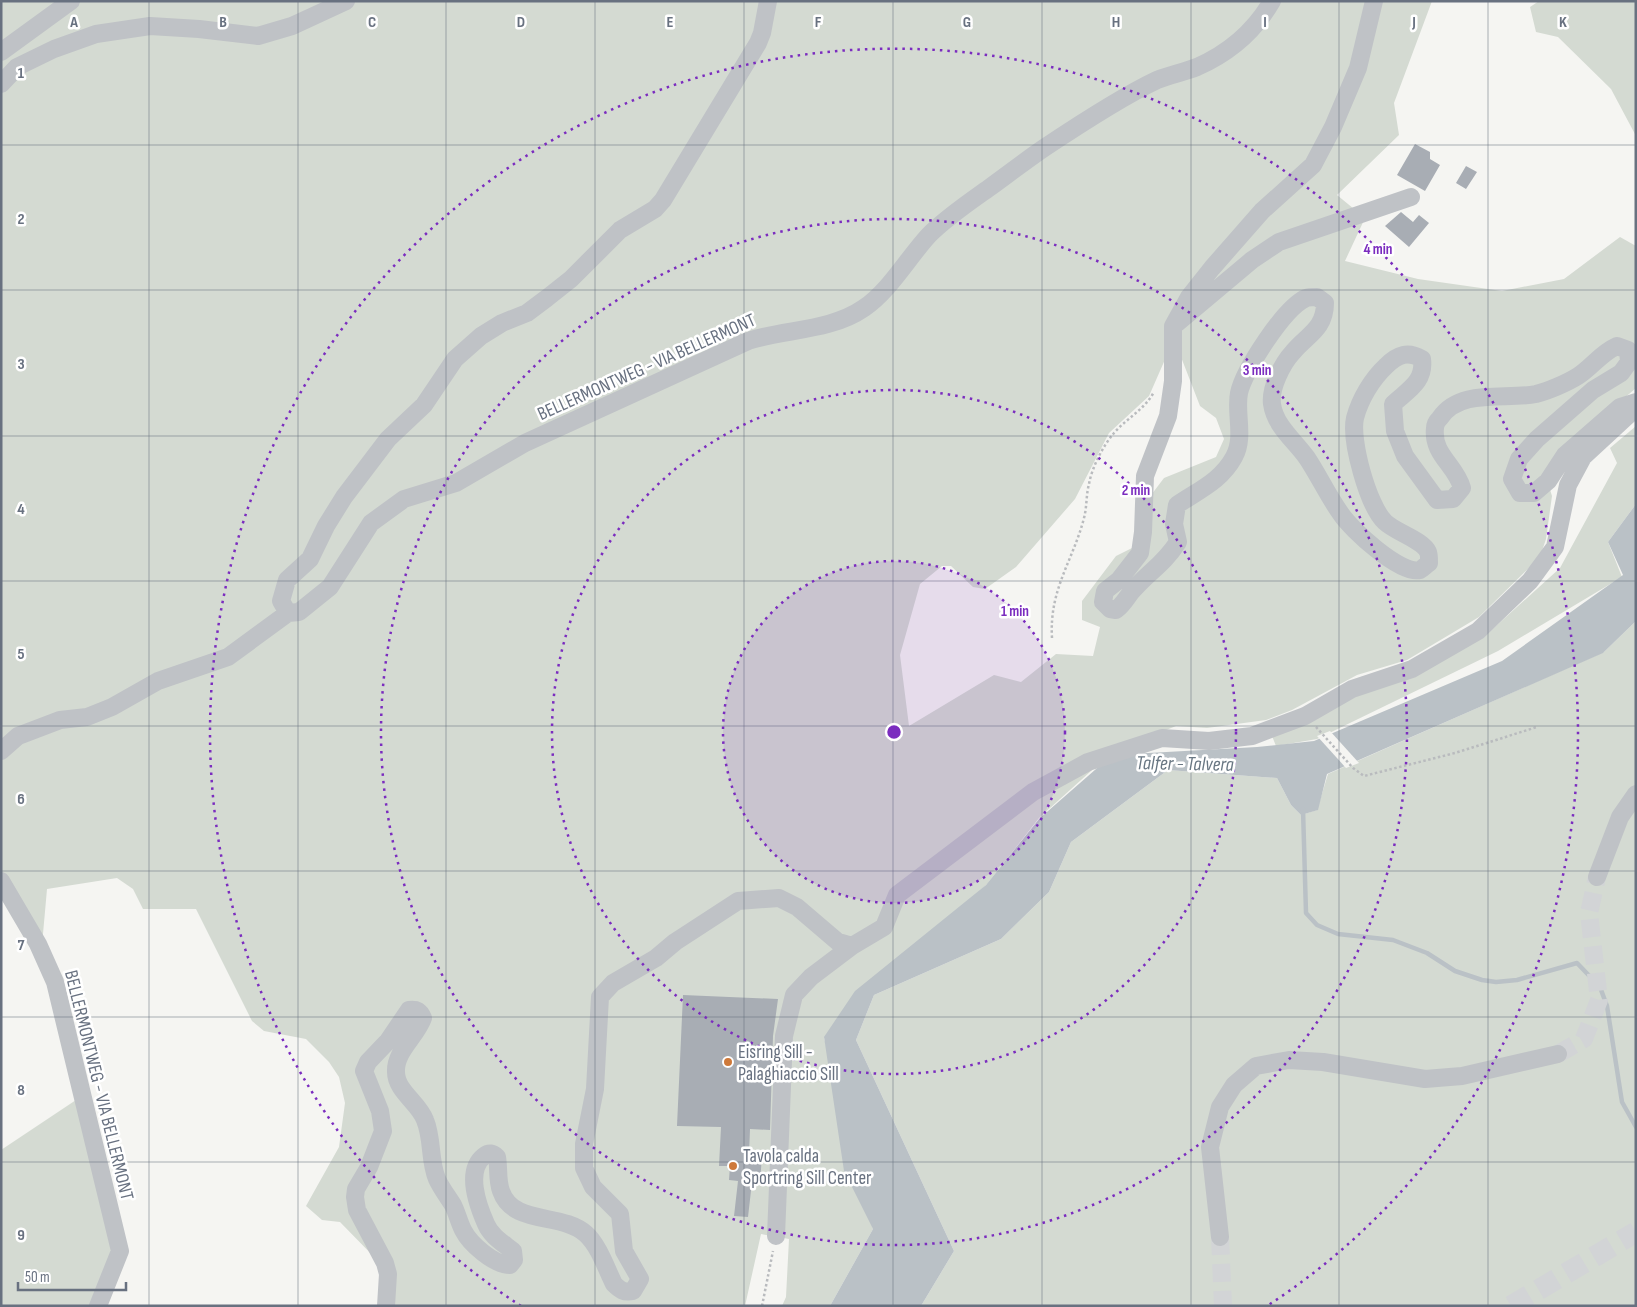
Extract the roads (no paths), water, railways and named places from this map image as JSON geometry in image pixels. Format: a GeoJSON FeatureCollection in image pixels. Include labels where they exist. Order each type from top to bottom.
{"type":"FeatureCollection","features":[{"type":"Feature","properties":{"kind":"street"},"geometry":{"type":"LineString","coordinates":[[1,52],[71,1]]}},
{"type":"Feature","properties":{"kind":"street"},"geometry":{"type":"LineString","coordinates":[[1,84],[18,67],[54,49],[96,34],[150,26],[199,29],[258,36],[292,26],[346,1]]}},
{"type":"Feature","properties":{"kind":"street"},"geometry":{"type":"LineString","coordinates":[[288,613],[281,601],[287,580],[310,559],[326,526],[376,452],[424,405],[455,359],[481,336],[502,323],[528,313],[571,279],[620,230],[655,210],[663,200],[758,43],[762,33],[768,1]]}},
{"type":"Feature","properties":{"kind":"street","name":"BELLERMONTWEG - VIA BELLERMONT"},"geometry":{"type":"LineString","coordinates":[[1,751],[18,736],[60,720],[87,718],[112,707],[158,681],[228,657],[288,613],[299,612],[330,587],[371,523],[404,499],[456,483],[525,443],[748,341],[771,333],[805,329],[843,319],[862,309],[878,296],[930,235],[954,214],[1044,148],[1157,80],[1196,67],[1223,54],[1241,41],[1272,1]]}},
{"type":"Feature","properties":{"kind":"street"},"geometry":{"type":"LineString","coordinates":[[1374,1],[1358,68],[1333,127],[1313,165],[1262,211],[1212,268],[1189,297],[1173,326],[1173,381],[1171,398],[1168,416],[1145,476],[1144,532],[1140,553],[1119,580],[1104,591],[1103,602],[1116,610],[1127,601],[1133,590],[1166,561],[1178,542],[1174,524],[1177,505],[1222,476],[1235,455],[1240,430],[1238,394],[1244,375],[1270,336],[1292,310],[1307,298],[1317,297],[1325,304],[1325,316],[1313,333],[1292,352],[1275,382],[1272,404],[1281,426],[1306,457],[1341,515],[1365,539],[1406,568],[1420,570],[1429,563],[1428,552],[1419,542],[1401,534],[1383,521],[1370,499],[1354,436],[1355,418],[1366,391],[1386,365],[1402,354],[1411,353],[1422,359],[1424,371],[1419,380],[1393,404],[1395,431],[1405,456],[1437,500],[1453,499],[1462,488],[1459,476],[1444,461],[1435,443],[1434,426],[1446,409],[1469,398],[1537,394],[1577,376],[1605,352],[1617,346],[1628,350],[1629,362],[1621,373],[1593,390],[1537,439],[1519,458],[1512,479],[1520,493],[1534,493],[1548,481],[1565,455],[1620,407],[1636,402]]}},
{"type":"Feature","properties":{"kind":"street"},"geometry":{"type":"LineString","coordinates":[[1173,326],[1198,308],[1252,260],[1279,242],[1410,198]]}},
{"type":"Feature","properties":{"kind":"street"},"geometry":{"type":"LineString","coordinates":[[776,1236],[784,1036],[794,996],[811,977],[852,946],[884,928],[897,895],[1033,792],[1088,762],[1162,738],[1208,741],[1241,738],[1305,716],[1352,689],[1412,669],[1478,631],[1530,581],[1556,547],[1568,485],[1583,457],[1636,408]]}},
{"type":"Feature","properties":{"kind":"street"},"geometry":{"type":"LineString","coordinates":[[1597,877],[1620,817],[1636,794]]}},
{"type":"Feature","properties":{"kind":"street","name":"BELLERMONTWEG - VIA BELLERMONT"},"geometry":{"type":"LineString","coordinates":[[1,881],[38,944],[55,982],[120,1252],[98,1306]]}},
{"type":"Feature","properties":{"kind":"street"},"geometry":{"type":"LineString","coordinates":[[386,1306],[388,1274],[385,1263],[357,1210],[355,1197],[356,1189],[369,1167],[383,1131],[380,1110],[364,1072],[368,1062],[388,1041],[409,1010],[415,1009],[420,1012],[423,1018],[420,1026],[401,1053],[396,1072],[404,1091],[425,1120],[437,1179],[454,1207],[464,1232],[490,1259],[503,1265],[510,1265],[514,1260],[513,1251],[492,1234],[486,1226],[474,1182],[478,1162],[486,1154],[492,1153],[497,1157],[501,1191],[507,1203],[526,1215],[558,1220],[586,1233],[614,1284],[620,1290],[627,1292],[633,1291],[640,1279],[624,1251],[620,1214],[588,1179],[583,1157],[595,1090],[600,997],[613,983],[656,958],[675,942],[738,901],[779,898],[798,906],[838,942],[852,946]]}},
{"type":"Feature","properties":{"kind":"street"},"geometry":{"type":"LineString","coordinates":[[1220,1237],[1210,1147],[1220,1107],[1234,1085],[1256,1066],[1289,1060],[1323,1062],[1425,1079],[1462,1076],[1558,1054]]}},
{"type":"Feature","properties":{"kind":"water","name":"Talfer - Talvera"},"geometry":{"type":"Polygon","coordinates":[[[1636,504],[1636,621],[1603,653],[1327,774],[1318,810],[1301,815],[1291,805],[1277,778],[1168,770],[1071,842],[1049,892],[1001,939],[874,995],[856,1040],[954,1251],[921,1306],[830,1306],[873,1229],[844,1171],[824,1037],[855,991],[986,885],[1040,818],[1112,755],[1257,747],[1314,741],[1502,661],[1623,575],[1608,542],[1636,504]]]}},
{"type":"Feature","properties":{"kind":"waterway"},"geometry":{"type":"LineString","coordinates":[[1303,809],[1306,913],[1317,925],[1338,934],[1393,940],[1427,953],[1455,971],[1482,980],[1496,982],[1517,980],[1577,963],[1600,987],[1607,1006],[1622,1102],[1636,1127]]}},
{"type":"Feature","properties":{"kind":"tunnel"},"geometry":{"type":"LineString","coordinates":[[1558,1054],[1584,1039],[1599,1000],[1589,913],[1597,877]]}},
{"type":"Feature","properties":{"kind":"tunnel"},"geometry":{"type":"LineString","coordinates":[[1511,1306],[1636,1232]]}},
{"type":"Feature","properties":{"kind":"tunnel"},"geometry":{"type":"LineString","coordinates":[[1220,1237],[1223,1306]]}},
{"type":"Feature","properties":{"kind":"place","name":"Eisring Sill - Palaghiaccio Sill"},"geometry":{"type":"Point","coordinates":[728,1062]}},
{"type":"Feature","properties":{"kind":"place","name":"Tavola calda Sportring Sill Center"},"geometry":{"type":"Point","coordinates":[733,1166]}}]}
